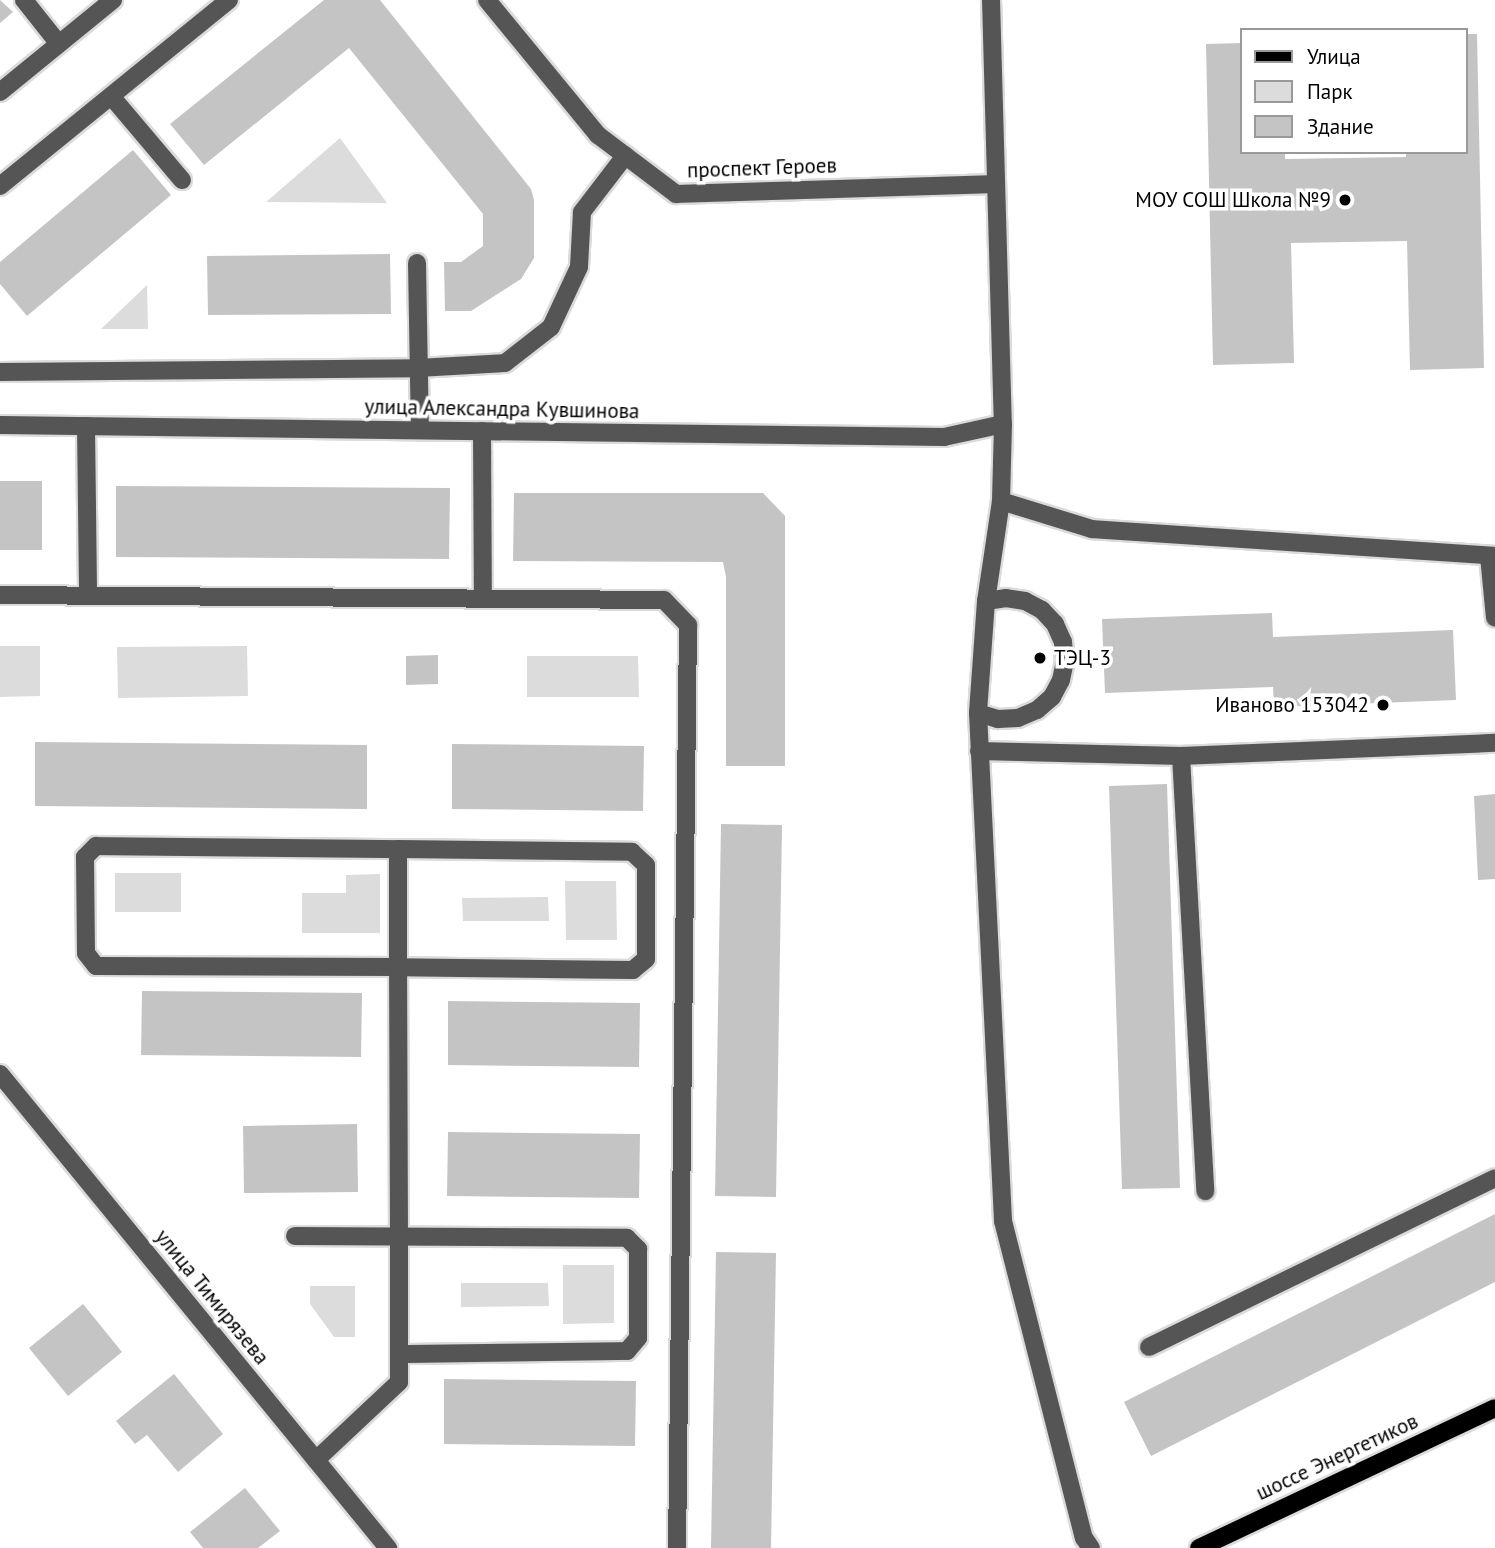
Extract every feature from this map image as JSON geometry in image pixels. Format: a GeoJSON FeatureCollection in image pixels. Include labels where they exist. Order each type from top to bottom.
{"type":"FeatureCollection","features":[{"type":"Feature","properties":{"kind":"main road","name":"шоссе Энергетиков"},"geometry":{"type":"LineString","coordinates":[[1199,1548],[1495,1408]]}},
{"type":"Feature","properties":{"kind":"street"},"geometry":{"type":"LineString","coordinates":[[24,0],[59,44]]}},
{"type":"Feature","properties":{"kind":"street"},"geometry":{"type":"LineString","coordinates":[[0,92],[113,0]]}},
{"type":"Feature","properties":{"kind":"street"},"geometry":{"type":"LineString","coordinates":[[0,185],[229,0]]}},
{"type":"Feature","properties":{"kind":"street","name":"проспект Героев"},"geometry":{"type":"LineString","coordinates":[[487,0],[598,135],[676,194],[996,184]]}},
{"type":"Feature","properties":{"kind":"street"},"geometry":{"type":"LineString","coordinates":[[991,0],[1003,424],[1001,501],[986,601],[978,713],[1003,1221],[1084,1538],[1091,1548]]}},
{"type":"Feature","properties":{"kind":"street"},"geometry":{"type":"LineString","coordinates":[[111,96],[181,180]]}},
{"type":"Feature","properties":{"kind":"street"},"geometry":{"type":"LineString","coordinates":[[0,372],[418,368],[505,363],[551,327],[579,267],[582,212],[625,156]]}},
{"type":"Feature","properties":{"kind":"street"},"geometry":{"type":"LineString","coordinates":[[417,263],[420,430]]}},
{"type":"Feature","properties":{"kind":"street","name":"улица Александра Кувшинова"},"geometry":{"type":"LineString","coordinates":[[0,425],[944,437],[1003,424]]}},
{"type":"Feature","properties":{"kind":"street"},"geometry":{"type":"LineString","coordinates":[[86,426],[88,596]]}},
{"type":"Feature","properties":{"kind":"street"},"geometry":{"type":"LineString","coordinates":[[482,431],[483,599]]}},
{"type":"Feature","properties":{"kind":"street"},"geometry":{"type":"LineString","coordinates":[[1001,501],[1092,529],[1492,556],[1495,618]]}},
{"type":"Feature","properties":{"kind":"street"},"geometry":{"type":"LineString","coordinates":[[0,595],[664,600],[688,625],[677,1548]]}},
{"type":"Feature","properties":{"kind":"street"},"geometry":{"type":"LineString","coordinates":[[978,713],[998,719],[1018,718],[1037,710],[1052,697],[1061,680],[1065,661],[1063,642],[1055,624],[1042,610],[1015,600],[986,601]]}},
{"type":"Feature","properties":{"kind":"street"},"geometry":{"type":"LineString","coordinates":[[979,751],[1181,756],[1495,743]]}},
{"type":"Feature","properties":{"kind":"street"},"geometry":{"type":"LineString","coordinates":[[1181,756],[1205,1191]]}},
{"type":"Feature","properties":{"kind":"street"},"geometry":{"type":"LineString","coordinates":[[96,846],[632,852],[646,865],[646,959],[633,970],[398,967],[96,966],[86,953],[85,857],[96,846]]}},
{"type":"Feature","properties":{"kind":"street"},"geometry":{"type":"LineString","coordinates":[[316,1460],[399,1382],[398,849]]}},
{"type":"Feature","properties":{"kind":"street","name":"улица Тимирязева"},"geometry":{"type":"LineString","coordinates":[[0,1074],[388,1548]]}},
{"type":"Feature","properties":{"kind":"street"},"geometry":{"type":"LineString","coordinates":[[1149,1347],[1495,1178]]}},
{"type":"Feature","properties":{"kind":"street"},"geometry":{"type":"LineString","coordinates":[[295,1236],[627,1238],[638,1250],[638,1338],[628,1351],[399,1354]]}},
{"type":"Feature","properties":{"kind":"green space"},"geometry":{"type":"Polygon","coordinates":[[[340,138],[387,203],[266,202],[340,138]]]}},
{"type":"Feature","properties":{"kind":"green space"},"geometry":{"type":"Polygon","coordinates":[[[147,285],[148,329],[101,329],[147,285]]]}},
{"type":"Feature","properties":{"kind":"green space"},"geometry":{"type":"Polygon","coordinates":[[[0,646],[40,646],[40,696],[0,697],[0,646]]]}},
{"type":"Feature","properties":{"kind":"green space"},"geometry":{"type":"Polygon","coordinates":[[[247,646],[248,696],[118,698],[117,647],[247,646]]]}},
{"type":"Feature","properties":{"kind":"green space"},"geometry":{"type":"Polygon","coordinates":[[[527,656],[638,656],[639,697],[527,697],[527,656]]]}},
{"type":"Feature","properties":{"kind":"green space"},"geometry":{"type":"Polygon","coordinates":[[[115,873],[181,873],[181,912],[115,912],[115,873]]]}},
{"type":"Feature","properties":{"kind":"green space"},"geometry":{"type":"Polygon","coordinates":[[[380,874],[380,933],[302,933],[302,893],[346,893],[346,875],[380,874]]]}},
{"type":"Feature","properties":{"kind":"green space"},"geometry":{"type":"Polygon","coordinates":[[[565,881],[616,881],[617,940],[566,940],[565,881]]]}},
{"type":"Feature","properties":{"kind":"green space"},"geometry":{"type":"Polygon","coordinates":[[[548,897],[549,921],[463,921],[462,898],[548,897]]]}},
{"type":"Feature","properties":{"kind":"green space"},"geometry":{"type":"Polygon","coordinates":[[[563,1265],[614,1265],[614,1323],[563,1324],[563,1265]]]}},
{"type":"Feature","properties":{"kind":"green space"},"geometry":{"type":"Polygon","coordinates":[[[461,1283],[548,1283],[549,1306],[461,1307],[461,1283]]]}},
{"type":"Feature","properties":{"kind":"green space"},"geometry":{"type":"Polygon","coordinates":[[[310,1286],[355,1286],[355,1337],[334,1337],[310,1304],[310,1286]]]}},
{"type":"Feature","properties":{"kind":"building"},"geometry":{"type":"Polygon","coordinates":[[[0,0],[13,12],[0,23],[0,0]]]}},
{"type":"Feature","properties":{"kind":"building"},"geometry":{"type":"Polygon","coordinates":[[[324,0],[380,0],[531,189],[534,200],[534,258],[521,279],[471,311],[445,311],[444,262],[461,262],[483,246],[483,214],[349,48],[204,165],[170,124],[324,0]]]}},
{"type":"Feature","properties":{"kind":"building","name":"МОУ СОШ Школа №9"},"geometry":{"type":"Polygon","coordinates":[[[1467,34],[1477,34],[1484,368],[1410,370],[1407,241],[1291,243],[1294,363],[1213,365],[1206,44],[1240,43],[1240,154],[1285,154],[1285,159],[1406,157],[1406,154],[1467,154],[1467,34]]]}},
{"type":"Feature","properties":{"kind":"building"},"geometry":{"type":"Polygon","coordinates":[[[133,150],[171,195],[27,316],[0,284],[0,262],[133,150]]]}},
{"type":"Feature","properties":{"kind":"building"},"geometry":{"type":"Polygon","coordinates":[[[390,254],[391,314],[208,315],[207,256],[390,254]]]}},
{"type":"Feature","properties":{"kind":"building"},"geometry":{"type":"Polygon","coordinates":[[[0,481],[42,481],[42,550],[0,550],[0,481]]]}},
{"type":"Feature","properties":{"kind":"building"},"geometry":{"type":"Polygon","coordinates":[[[116,486],[450,488],[449,559],[116,557],[116,486]]]}},
{"type":"Feature","properties":{"kind":"building"},"geometry":{"type":"Polygon","coordinates":[[[514,493],[763,493],[785,516],[785,766],[726,766],[726,577],[723,562],[513,561],[514,493]]]}},
{"type":"Feature","properties":{"kind":"building"},"geometry":{"type":"Polygon","coordinates":[[[1272,613],[1273,637],[1453,630],[1456,700],[1274,707],[1273,687],[1105,693],[1102,619],[1272,613]]]}},
{"type":"Feature","properties":{"kind":"building"},"geometry":{"type":"Polygon","coordinates":[[[438,655],[438,684],[406,685],[406,656],[438,655]]]}},
{"type":"Feature","properties":{"kind":"building"},"geometry":{"type":"Polygon","coordinates":[[[35,742],[367,745],[367,809],[35,806],[35,742]]]}},
{"type":"Feature","properties":{"kind":"building"},"geometry":{"type":"Polygon","coordinates":[[[452,744],[644,746],[643,811],[452,809],[452,744]]]}},
{"type":"Feature","properties":{"kind":"building"},"geometry":{"type":"Polygon","coordinates":[[[1167,784],[1180,1188],[1122,1189],[1109,786],[1167,784]]]}},
{"type":"Feature","properties":{"kind":"building"},"geometry":{"type":"Polygon","coordinates":[[[1495,794],[1495,879],[1478,880],[1474,796],[1495,794]]]}},
{"type":"Feature","properties":{"kind":"building"},"geometry":{"type":"Polygon","coordinates":[[[721,824],[782,825],[776,1197],[715,1196],[721,824]]]}},
{"type":"Feature","properties":{"kind":"building"},"geometry":{"type":"Polygon","coordinates":[[[142,991],[362,993],[361,1057],[141,1055],[142,991]]]}},
{"type":"Feature","properties":{"kind":"building"},"geometry":{"type":"Polygon","coordinates":[[[448,1001],[640,1003],[639,1067],[448,1065],[448,1001]]]}},
{"type":"Feature","properties":{"kind":"building"},"geometry":{"type":"Polygon","coordinates":[[[357,1124],[358,1192],[244,1193],[243,1126],[357,1124]]]}},
{"type":"Feature","properties":{"kind":"building"},"geometry":{"type":"Polygon","coordinates":[[[448,1132],[640,1134],[639,1198],[447,1196],[448,1132]]]}},
{"type":"Feature","properties":{"kind":"building"},"geometry":{"type":"Polygon","coordinates":[[[1495,1214],[1495,1282],[1151,1456],[1124,1402],[1495,1214]]]}},
{"type":"Feature","properties":{"kind":"building"},"geometry":{"type":"Polygon","coordinates":[[[716,1252],[776,1253],[771,1548],[711,1548],[716,1252]]]}},
{"type":"Feature","properties":{"kind":"building"},"geometry":{"type":"Polygon","coordinates":[[[83,1304],[122,1352],[68,1396],[29,1348],[83,1304]]]}},
{"type":"Feature","properties":{"kind":"building"},"geometry":{"type":"Polygon","coordinates":[[[174,1374],[223,1434],[178,1472],[147,1435],[135,1444],[116,1421],[174,1374]]]}},
{"type":"Feature","properties":{"kind":"building"},"geometry":{"type":"Polygon","coordinates":[[[444,1379],[636,1381],[635,1446],[444,1444],[444,1379]]]}},
{"type":"Feature","properties":{"kind":"building"},"geometry":{"type":"Polygon","coordinates":[[[245,1488],[280,1531],[258,1548],[203,1548],[190,1532],[245,1488]]]}},
{"type":"Feature","properties":{"kind":"place","name":"МОУ СОШ Школа №9"},"geometry":{"type":"Point","coordinates":[1345,200]}},
{"type":"Feature","properties":{"kind":"place","name":"ТЭЦ-3"},"geometry":{"type":"Point","coordinates":[1040,658]}},
{"type":"Feature","properties":{"kind":"place","name":"Иваново 153042"},"geometry":{"type":"Point","coordinates":[1383,705]}}]}
